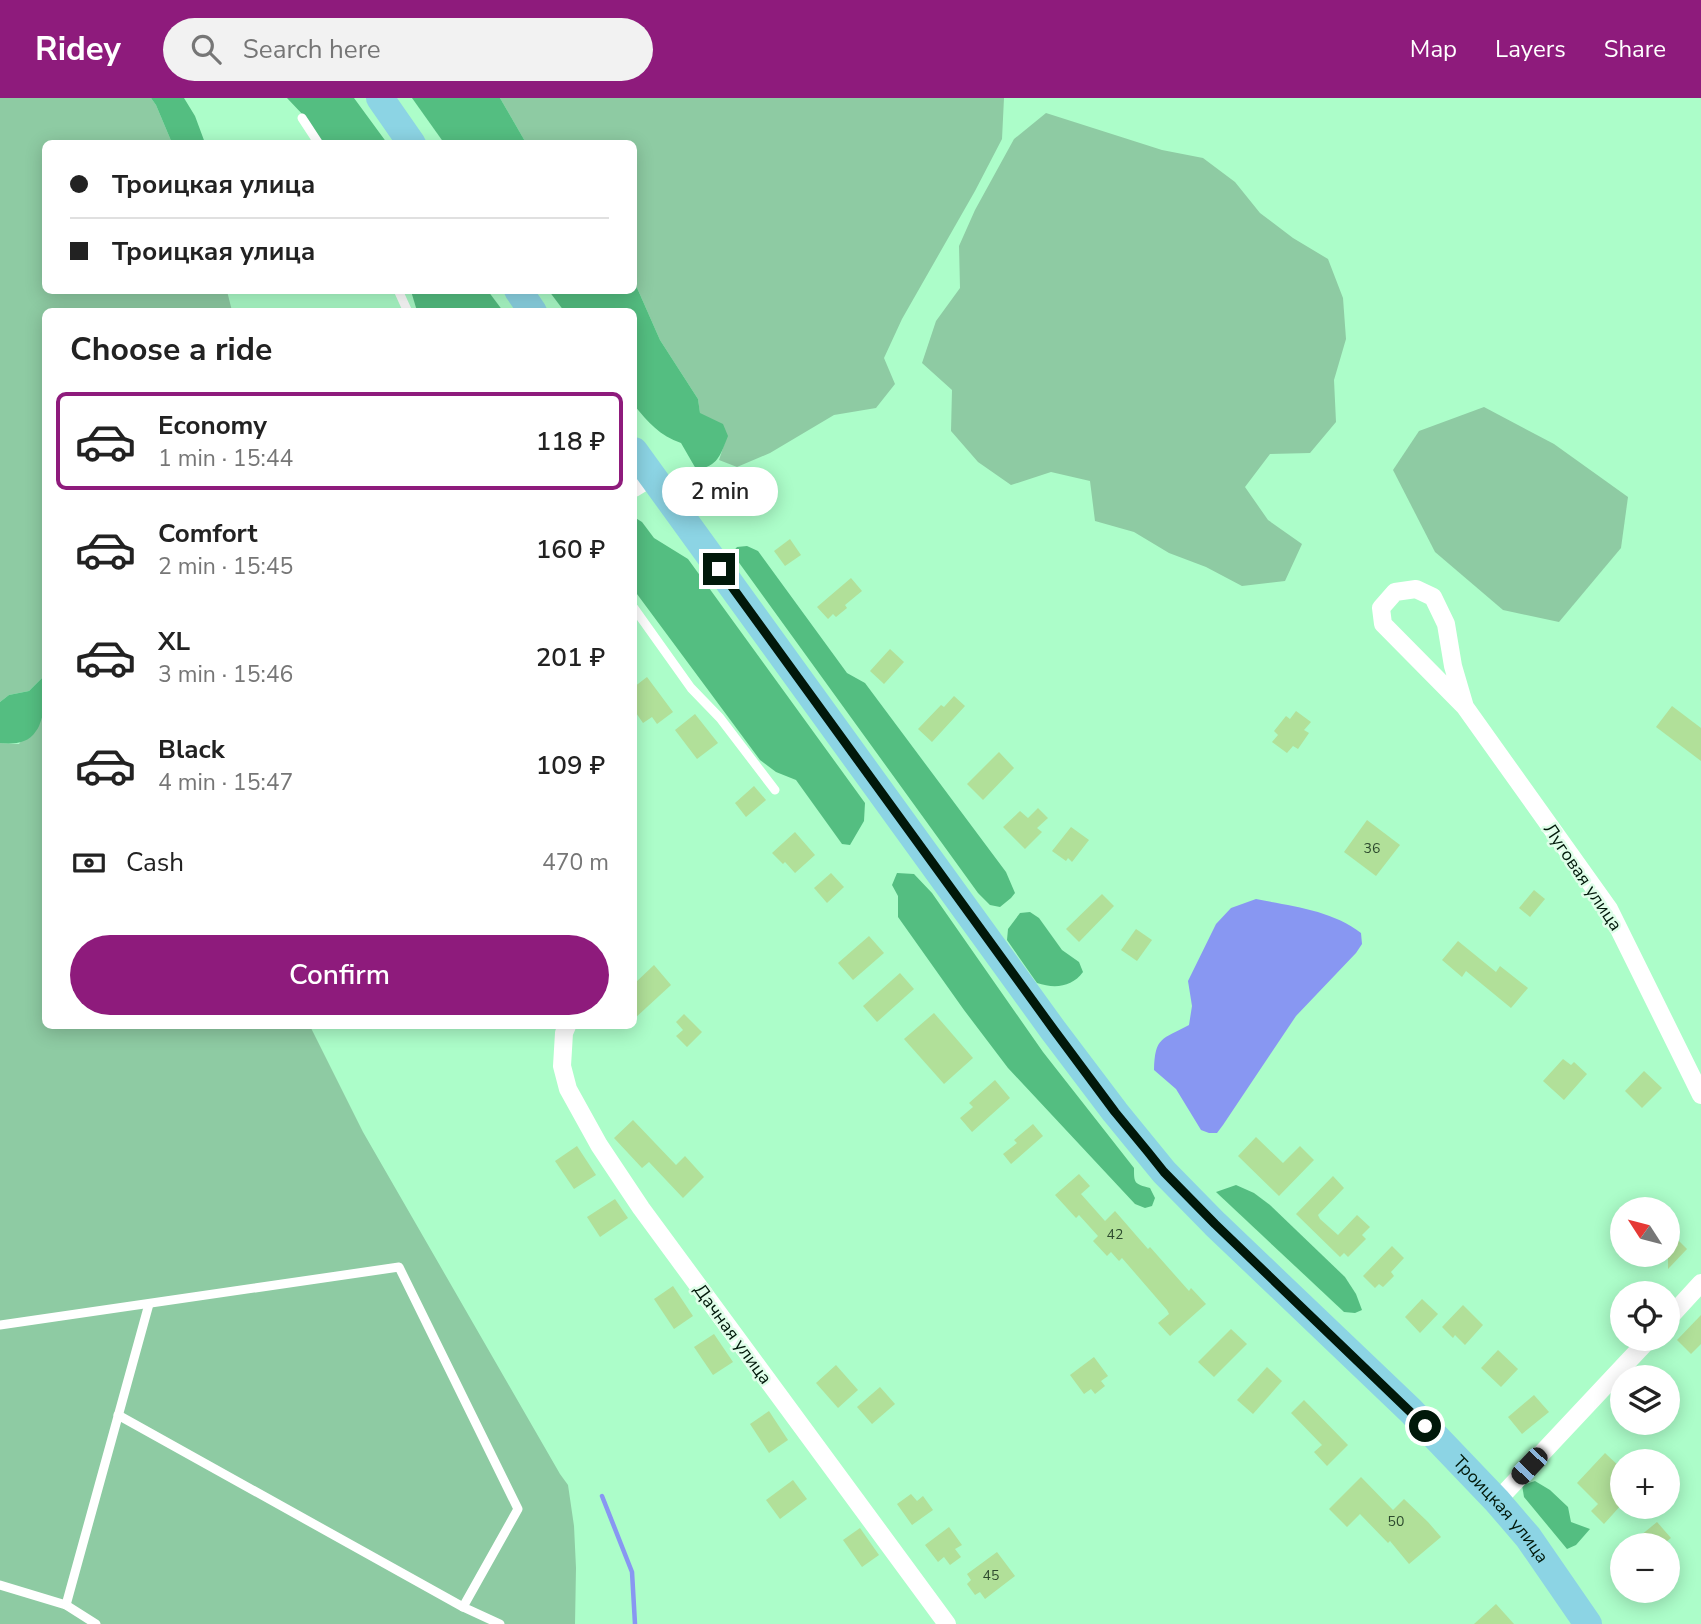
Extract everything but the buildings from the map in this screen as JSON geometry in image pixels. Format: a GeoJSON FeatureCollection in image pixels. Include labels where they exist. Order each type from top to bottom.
{"type":"FeatureCollection","features":[{"type":"Feature","properties":{"kind":"main road"},"geometry":{"type":"LineString","coordinates":[[380,98],[409,140]]}},
{"type":"Feature","properties":{"kind":"main road","name":"Троицкая улица"},"geometry":{"type":"LineString","coordinates":[[637,461],[643,482],[688,526],[1054,1030],[1164,1172],[1410,1411],[1497,1501],[1528,1537],[1588,1624]]}},
{"type":"Feature","properties":{"kind":"street","name":"Луговая улица"},"geometry":{"type":"LineString","coordinates":[[1465,707],[1453,666],[1446,624],[1433,597],[1416,589],[1395,592],[1381,608],[1383,624],[1465,707],[1609,909],[1701,1095]]}},
{"type":"Feature","properties":{"kind":"street","name":"Дачная улица"},"geometry":{"type":"LineString","coordinates":[[566,1029],[562,1066],[568,1089],[599,1144],[649,1219],[947,1624]]}},
{"type":"Feature","properties":{"kind":"street"},"geometry":{"type":"LineString","coordinates":[[1680,1306],[1701,1283]]}},
{"type":"Feature","properties":{"kind":"street"},"geometry":{"type":"LineString","coordinates":[[1497,1501],[1638,1351]]}},
{"type":"Feature","properties":{"kind":"lane"},"geometry":{"type":"LineString","coordinates":[[302,118],[316,140]]}},
{"type":"Feature","properties":{"kind":"lane"},"geometry":{"type":"LineString","coordinates":[[637,612],[691,688],[720,718],[775,790]]}},
{"type":"Feature","properties":{"kind":"lane"},"geometry":{"type":"LineString","coordinates":[[0,1325],[398,1267],[519,1509],[463,1607]]}},
{"type":"Feature","properties":{"kind":"lane"},"geometry":{"type":"LineString","coordinates":[[66,1605],[149,1304]]}},
{"type":"Feature","properties":{"kind":"lane"},"geometry":{"type":"LineString","coordinates":[[118,1415],[463,1607],[500,1624]]}},
{"type":"Feature","properties":{"kind":"lane"},"geometry":{"type":"LineString","coordinates":[[0,1585],[66,1605],[96,1624]]}},
{"type":"Feature","properties":{"kind":"green space"},"geometry":{"type":"Polygon","coordinates":[[[0,98],[151,98],[171,140],[42,140],[42,294],[228,294],[231,308],[42,308],[42,678],[29,691],[9,695],[0,702],[0,98]]]}},
{"type":"Feature","properties":{"kind":"green space"},"geometry":{"type":"Polygon","coordinates":[[[151,98],[184,98],[195,116],[204,140],[171,140],[151,98]]]}},
{"type":"Feature","properties":{"kind":"green space"},"geometry":{"type":"Polygon","coordinates":[[[287,98],[354,98],[385,140],[320,140],[305,117],[287,98]]]}},
{"type":"Feature","properties":{"kind":"green space"},"geometry":{"type":"Polygon","coordinates":[[[412,98],[500,98],[524,140],[442,140],[412,98]]]}},
{"type":"Feature","properties":{"kind":"green space"},"geometry":{"type":"Polygon","coordinates":[[[500,98],[1004,98],[1002,139],[902,319],[884,358],[895,384],[876,408],[834,415],[770,453],[737,467],[719,460],[727,436],[700,414],[698,399],[660,340],[637,288],[637,140],[524,140],[500,98]]]}},
{"type":"Feature","properties":{"kind":"green space"},"geometry":{"type":"Polygon","coordinates":[[[1046,113],[1162,150],[1203,158],[1235,182],[1260,213],[1293,238],[1328,259],[1343,298],[1346,339],[1334,380],[1336,422],[1310,453],[1270,454],[1245,487],[1268,520],[1302,544],[1285,581],[1242,586],[1206,567],[1169,553],[1134,532],[1095,521],[1090,481],[1051,472],[1011,485],[978,462],[951,431],[952,390],[922,363],[936,321],[960,288],[959,246],[975,210],[1014,139],[1046,113]]]}},
{"type":"Feature","properties":{"kind":"green space"},"geometry":{"type":"Polygon","coordinates":[[[637,288],[660,340],[698,399],[700,413],[723,424],[728,436],[714,463],[696,469],[681,443],[649,423],[637,409],[637,308],[562,308],[551,294],[637,294],[637,288]]]}},
{"type":"Feature","properties":{"kind":"green space"},"geometry":{"type":"Polygon","coordinates":[[[412,294],[490,294],[501,308],[416,308],[412,294]]]}},
{"type":"Feature","properties":{"kind":"green space"},"geometry":{"type":"Polygon","coordinates":[[[1484,407],[1554,444],[1628,497],[1621,548],[1559,622],[1503,610],[1435,552],[1393,470],[1419,431],[1484,407]]]}},
{"type":"Feature","properties":{"kind":"green space"},"geometry":{"type":"Polygon","coordinates":[[[637,519],[654,538],[688,559],[865,803],[864,821],[850,845],[842,844],[796,780],[776,772],[760,760],[637,594],[637,519]]]}},
{"type":"Feature","properties":{"kind":"green space"},"geometry":{"type":"Polygon","coordinates":[[[747,546],[758,551],[847,673],[865,683],[1006,872],[1015,893],[1000,907],[990,905],[978,893],[732,553],[737,547],[747,546]]]}},
{"type":"Feature","properties":{"kind":"green space"},"geometry":{"type":"Polygon","coordinates":[[[42,678],[42,718],[38,729],[25,741],[0,743],[0,702],[9,695],[29,691],[42,678]]]}},
{"type":"Feature","properties":{"kind":"green space"},"geometry":{"type":"Polygon","coordinates":[[[42,714],[42,1029],[312,1029],[363,1132],[568,1485],[574,1526],[575,1624],[0,1624],[0,743],[19,744],[42,714]]]}},
{"type":"Feature","properties":{"kind":"green space"},"geometry":{"type":"Polygon","coordinates":[[[897,873],[914,874],[932,893],[1043,1052],[1134,1168],[1136,1182],[1150,1188],[1155,1198],[1152,1206],[1145,1208],[1135,1204],[1008,1068],[898,917],[898,896],[892,885],[897,873]]]}},
{"type":"Feature","properties":{"kind":"green space"},"geometry":{"type":"Polygon","coordinates":[[[1030,912],[1039,918],[1062,950],[1079,962],[1083,972],[1074,981],[1057,986],[1037,983],[1007,940],[1008,929],[1020,913],[1030,912]]]}},
{"type":"Feature","properties":{"kind":"green space"},"geometry":{"type":"Polygon","coordinates":[[[1236,1185],[1254,1193],[1270,1205],[1345,1277],[1362,1310],[1355,1313],[1344,1312],[1216,1192],[1236,1185]]]}},
{"type":"Feature","properties":{"kind":"green space"},"geometry":{"type":"Polygon","coordinates":[[[1535,1481],[1550,1490],[1568,1507],[1571,1522],[1590,1529],[1576,1545],[1567,1549],[1524,1497],[1522,1485],[1535,1481]]]}},
{"type":"Feature","properties":{"kind":"water"},"geometry":{"type":"Polygon","coordinates":[[[1256,899],[1311,910],[1337,919],[1361,933],[1362,944],[1296,1016],[1217,1133],[1209,1133],[1201,1130],[1176,1089],[1154,1070],[1156,1051],[1162,1040],[1189,1025],[1192,1006],[1188,981],[1216,924],[1231,908],[1256,899]]]}},
{"type":"Feature","properties":{"kind":"waterway"},"geometry":{"type":"LineString","coordinates":[[602,1496],[632,1572],[635,1624]]}},
{"type":"Feature","properties":{"kind":"route"},"geometry":{"type":"LineString","coordinates":[[719,569],[1054,1030],[1164,1172],[1425,1426]]}}]}
